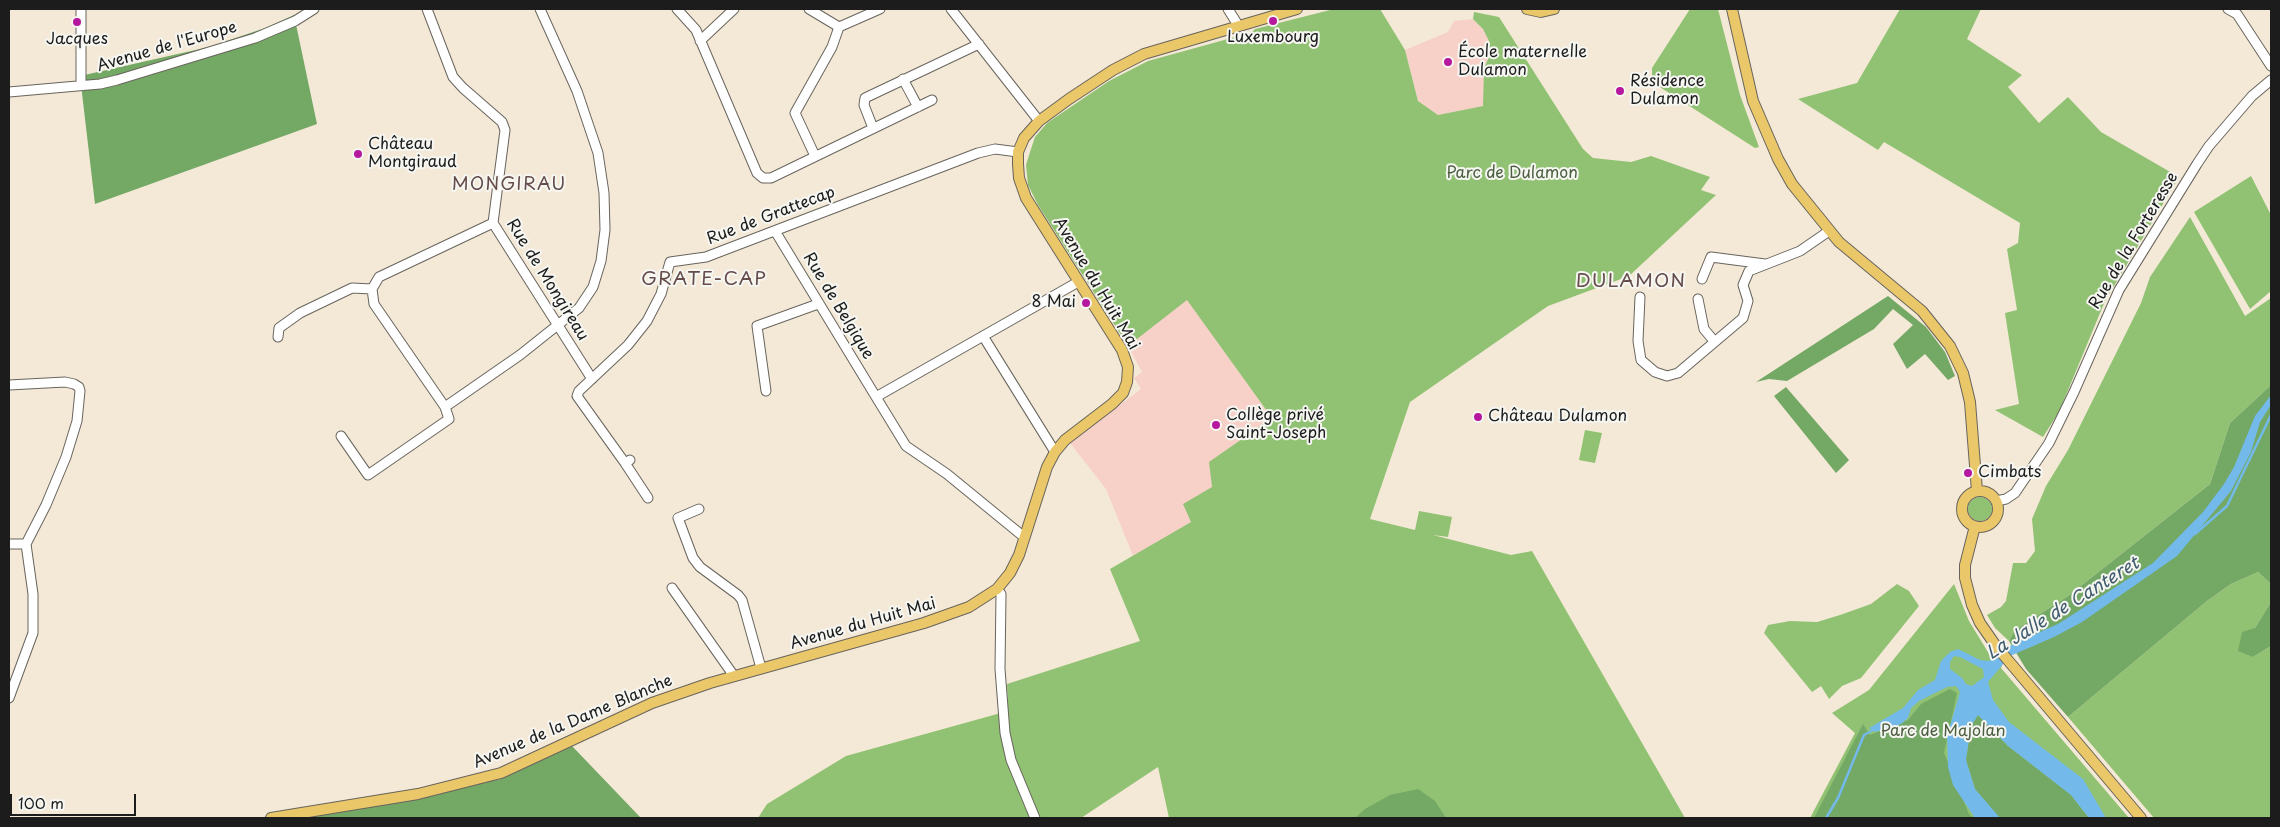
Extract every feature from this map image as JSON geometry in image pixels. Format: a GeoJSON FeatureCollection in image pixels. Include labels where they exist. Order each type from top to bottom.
{"type":"FeatureCollection","features":[{"type":"Feature","properties":{"kind":"main road"},"geometry":{"type":"LineString","coordinates":[[1018,152],[1024,138],[1039,122],[1091,84],[1136,58],[1238,25],[1297,9]]}},
{"type":"Feature","properties":{"kind":"main road"},"geometry":{"type":"LineString","coordinates":[[1527,9],[1541,12],[1554,9]]}},
{"type":"Feature","properties":{"kind":"main road"},"geometry":{"type":"LineString","coordinates":[[1732,9],[1753,101],[1778,159],[1792,184],[1829,231],[1859,260],[1922,311],[1950,346],[1963,373],[1970,402],[1977,491]]}},
{"type":"Feature","properties":{"kind":"main road","name":"Avenue du Huit Mai"},"geometry":{"type":"LineString","coordinates":[[736,675],[933,620],[969,607],[997,589],[1010,573],[1047,467],[1056,452],[1065,440],[1112,404],[1123,393],[1127,382],[1128,367],[1122,350],[1026,198],[1019,178],[1018,152]]}},
{"type":"Feature","properties":{"kind":"main road"},"geometry":{"type":"LineString","coordinates":[[1977,491],[1988,493],[1996,501],[1997,513],[1986,526],[1975,526],[1965,519],[1962,508],[1966,497],[1977,491]]}},
{"type":"Feature","properties":{"kind":"main road"},"geometry":{"type":"LineString","coordinates":[[1975,526],[1965,565],[1968,591],[1980,623],[1996,646],[2141,818]]}},
{"type":"Feature","properties":{"kind":"main road","name":"Avenue de la Dame Blanche"},"geometry":{"type":"LineString","coordinates":[[272,818],[418,794],[502,773],[652,703],[736,675]]}},
{"type":"Feature","properties":{"kind":"street"},"geometry":{"type":"LineString","coordinates":[[81,9],[81,84]]}},
{"type":"Feature","properties":{"kind":"street","name":"Avenue de l'Europe"},"geometry":{"type":"LineString","coordinates":[[9,92],[81,84],[100,84],[117,80],[255,38],[295,21],[314,9]]}},
{"type":"Feature","properties":{"kind":"street"},"geometry":{"type":"LineString","coordinates":[[445,407],[520,355],[579,308],[593,287],[601,261],[605,230],[604,194],[598,154],[577,91],[540,9]]}},
{"type":"Feature","properties":{"kind":"street"},"geometry":{"type":"LineString","coordinates":[[677,9],[696,30],[757,173],[763,178],[770,178],[932,100]]}},
{"type":"Feature","properties":{"kind":"street"},"geometry":{"type":"LineString","coordinates":[[700,41],[734,9]]}},
{"type":"Feature","properties":{"kind":"street"},"geometry":{"type":"LineString","coordinates":[[809,9],[839,27]]}},
{"type":"Feature","properties":{"kind":"street"},"geometry":{"type":"LineString","coordinates":[[815,156],[795,112],[832,47],[839,27],[880,9]]}},
{"type":"Feature","properties":{"kind":"street"},"geometry":{"type":"LineString","coordinates":[[951,9],[1039,122]]}},
{"type":"Feature","properties":{"kind":"street"},"geometry":{"type":"LineString","coordinates":[[1228,9],[1238,25]]}},
{"type":"Feature","properties":{"kind":"street"},"geometry":{"type":"LineString","coordinates":[[2228,9],[2236,14],[2271,66]]}},
{"type":"Feature","properties":{"kind":"street","name":"Rue de Mongireau"},"geometry":{"type":"LineString","coordinates":[[429,10],[453,77],[502,122],[505,130],[493,223],[592,380]]}},
{"type":"Feature","properties":{"kind":"street"},"geometry":{"type":"LineString","coordinates":[[873,128],[864,105],[865,98],[979,44]]}},
{"type":"Feature","properties":{"kind":"street"},"geometry":{"type":"LineString","coordinates":[[903,79],[918,107]]}},
{"type":"Feature","properties":{"kind":"street","name":"Rue de la Forteresse"},"geometry":{"type":"LineString","coordinates":[[1996,501],[2016,493],[2049,443],[2070,401],[2119,290],[2197,164],[2209,146],[2252,96],[2271,80]]}},
{"type":"Feature","properties":{"kind":"street","name":"Rue de Grattecap"},"geometry":{"type":"LineString","coordinates":[[592,380],[628,344],[647,321],[661,294],[670,262],[706,257],[978,153],[995,150],[1018,152]]}},
{"type":"Feature","properties":{"kind":"street"},"geometry":{"type":"LineString","coordinates":[[341,436],[368,475],[449,419],[445,407],[374,304],[372,289],[379,277],[493,223]]}},
{"type":"Feature","properties":{"kind":"street","name":"Rue de Belgique"},"geometry":{"type":"LineString","coordinates":[[774,231],[906,446],[947,474],[1024,537]]}},
{"type":"Feature","properties":{"kind":"street"},"geometry":{"type":"LineString","coordinates":[[1640,297],[1638,341],[1641,360],[1655,372],[1667,376],[1678,373],[1743,318],[1748,301],[1743,285],[1749,271],[1800,251],[1829,231]]}},
{"type":"Feature","properties":{"kind":"street"},"geometry":{"type":"LineString","coordinates":[[1702,279],[1711,257],[1768,265]]}},
{"type":"Feature","properties":{"kind":"street"},"geometry":{"type":"LineString","coordinates":[[876,397],[1078,282]]}},
{"type":"Feature","properties":{"kind":"street"},"geometry":{"type":"LineString","coordinates":[[278,337],[279,328],[300,313],[352,288],[372,289]]}},
{"type":"Feature","properties":{"kind":"street"},"geometry":{"type":"LineString","coordinates":[[1698,300],[1704,329],[1714,341]]}},
{"type":"Feature","properties":{"kind":"street"},"geometry":{"type":"LineString","coordinates":[[766,390],[757,326],[818,304]]}},
{"type":"Feature","properties":{"kind":"street"},"geometry":{"type":"LineString","coordinates":[[983,336],[1056,452]]}},
{"type":"Feature","properties":{"kind":"street"},"geometry":{"type":"LineString","coordinates":[[592,380],[579,391],[578,400],[627,462],[648,498]]}},
{"type":"Feature","properties":{"kind":"street"},"geometry":{"type":"LineString","coordinates":[[9,385],[74,384],[80,391],[77,421],[71,442],[46,505],[26,544],[33,594],[33,633],[9,698]]}},
{"type":"Feature","properties":{"kind":"street"},"geometry":{"type":"LineString","coordinates":[[699,509],[678,518],[693,558],[700,568],[738,594],[742,600],[761,668]]}},
{"type":"Feature","properties":{"kind":"street"},"geometry":{"type":"LineString","coordinates":[[9,544],[26,544]]}},
{"type":"Feature","properties":{"kind":"street"},"geometry":{"type":"LineString","coordinates":[[672,588],[736,675]]}},
{"type":"Feature","properties":{"kind":"street"},"geometry":{"type":"LineString","coordinates":[[997,589],[1001,594],[1000,669],[1005,733],[1011,760],[1035,818]]}},
{"type":"Feature","properties":{"kind":"shaded area","name":"École maternelle Dulamon"},"geometry":{"type":"Polygon","coordinates":[[[1473,19],[1483,29],[1489,41],[1489,57],[1484,68],[1484,106],[1438,115],[1418,101],[1405,50],[1448,32],[1454,21],[1473,19]]]}},
{"type":"Feature","properties":{"kind":"shaded area"},"geometry":{"type":"Polygon","coordinates":[[[1187,299],[1272,418],[1210,462],[1212,487],[1191,522],[1133,556],[1106,489],[1070,443],[1141,389],[1134,378],[1142,372],[1128,346],[1187,299]]]}},
{"type":"Feature","properties":{"kind":"green space","name":"Parc de Dulamon"},"geometry":{"type":"Polygon","coordinates":[[[1334,9],[1380,9],[1405,50],[1418,101],[1438,115],[1483,106],[1484,68],[1489,57],[1489,41],[1483,29],[1473,19],[1474,12],[1499,17],[1583,149],[1593,158],[1631,162],[1651,156],[1710,177],[1701,190],[1716,195],[1629,276],[1548,306],[1410,402],[1370,519],[1415,530],[1419,511],[1452,517],[1448,537],[1433,535],[1511,555],[1532,551],[1685,818],[1169,818],[1158,767],[1081,818],[758,818],[767,804],[846,756],[1008,711],[1007,684],[1140,641],[1110,569],[1191,522],[1183,504],[1212,487],[1209,462],[1272,418],[1187,300],[1128,346],[1038,205],[1028,185],[1026,165],[1035,137],[1047,123],[1109,81],[1148,61],[1235,37],[1243,42],[1252,39],[1252,32],[1255,29],[1334,9]]]}},
{"type":"Feature","properties":{"kind":"green space"},"geometry":{"type":"Polygon","coordinates":[[[1690,9],[1718,9],[1740,95],[1759,147],[1755,148],[1652,82],[1652,68],[1690,9]]]}},
{"type":"Feature","properties":{"kind":"green space"},"geometry":{"type":"Polygon","coordinates":[[[1900,9],[1981,9],[1967,39],[2022,75],[2008,87],[2039,123],[2068,97],[2101,132],[2179,177],[2105,301],[2059,412],[2043,437],[1995,410],[2019,404],[2005,313],[2017,310],[2007,249],[2018,243],[2020,223],[1884,142],[1878,150],[1798,99],[1857,83],[1900,9]]]}},
{"type":"Feature","properties":{"kind":"green space"},"geometry":{"type":"Polygon","coordinates":[[[294,15],[317,124],[95,204],[80,76],[209,47],[265,28],[294,15]]]}},
{"type":"Feature","properties":{"kind":"green space"},"geometry":{"type":"Polygon","coordinates":[[[2251,176],[2271,215],[2271,291],[2250,309],[2194,212],[2251,176]]]}},
{"type":"Feature","properties":{"kind":"green space"},"geometry":{"type":"Polygon","coordinates":[[[2190,217],[2245,316],[2271,298],[2271,385],[2230,423],[2210,484],[2068,596],[2015,630],[2009,641],[1995,628],[1987,615],[2001,607],[2006,601],[2013,563],[2026,563],[2035,551],[2032,519],[2046,486],[2068,450],[2141,303],[2150,277],[2190,217]]]}},
{"type":"Feature","properties":{"kind":"green space"},"geometry":{"type":"Polygon","coordinates":[[[1888,296],[1926,327],[1945,352],[1955,376],[1948,380],[1925,354],[1907,369],[1893,344],[1913,325],[1893,309],[1874,329],[1787,381],[1769,379],[1756,382],[1888,296]]]}},
{"type":"Feature","properties":{"kind":"green space"},"geometry":{"type":"Polygon","coordinates":[[[2271,385],[2271,584],[2258,572],[2231,584],[2207,601],[2068,717],[2026,669],[2009,641],[2015,630],[2068,596],[2210,484],[2230,423],[2271,385]]]}},
{"type":"Feature","properties":{"kind":"green space"},"geometry":{"type":"Polygon","coordinates":[[[1786,387],[1849,460],[1836,473],[1774,396],[1786,387]]]}},
{"type":"Feature","properties":{"kind":"green space"},"geometry":{"type":"Polygon","coordinates":[[[1585,430],[1602,433],[1595,463],[1579,460],[1585,430]]]}},
{"type":"Feature","properties":{"kind":"green space"},"geometry":{"type":"Polygon","coordinates":[[[1980,497],[1989,500],[1992,509],[1989,518],[1980,521],[1971,518],[1968,509],[1971,500],[1980,497]]]}},
{"type":"Feature","properties":{"kind":"green space"},"geometry":{"type":"Polygon","coordinates":[[[2258,572],[2271,584],[2271,602],[2255,628],[2253,657],[2271,646],[2271,818],[2154,818],[2068,717],[2207,601],[2231,584],[2258,572]]]}},
{"type":"Feature","properties":{"kind":"green space"},"geometry":{"type":"Polygon","coordinates":[[[1897,584],[1909,591],[1919,606],[1861,678],[1842,686],[1829,699],[1821,686],[1812,692],[1764,633],[1768,625],[1790,621],[1817,622],[1871,604],[1897,584]]]}},
{"type":"Feature","properties":{"kind":"green space","name":"Parc de Majolan"},"geometry":{"type":"Polygon","coordinates":[[[1954,584],[1969,621],[1991,657],[1994,657],[2002,666],[2001,668],[2129,818],[1810,818],[1855,733],[1832,713],[1869,690],[1954,584]]]}},
{"type":"Feature","properties":{"kind":"green space"},"geometry":{"type":"Polygon","coordinates":[[[2271,602],[2271,646],[2253,657],[2238,651],[2242,632],[2255,628],[2271,602]]]}},
{"type":"Feature","properties":{"kind":"green space"},"geometry":{"type":"Polygon","coordinates":[[[1950,689],[1957,693],[1944,753],[1969,814],[1973,818],[1814,818],[1863,724],[1870,735],[1908,720],[1921,704],[1950,689]]]}},
{"type":"Feature","properties":{"kind":"green space"},"geometry":{"type":"Polygon","coordinates":[[[1978,715],[2008,746],[2071,795],[2089,818],[2000,818],[1996,815],[1975,789],[1966,760],[1971,726],[1978,715]]]}},
{"type":"Feature","properties":{"kind":"green space"},"geometry":{"type":"Polygon","coordinates":[[[572,746],[641,818],[302,818],[501,779],[572,746]]]}},
{"type":"Feature","properties":{"kind":"green space"},"geometry":{"type":"Polygon","coordinates":[[[1418,789],[1435,801],[1446,818],[1355,818],[1365,809],[1390,795],[1418,789]]]}},
{"type":"Feature","properties":{"kind":"water"},"geometry":{"type":"Polygon","coordinates":[[[2271,395],[2271,405],[2260,422],[2251,452],[2231,491],[2177,556],[2082,622],[2054,637],[2010,656],[1988,682],[1993,700],[2009,722],[2083,779],[2106,818],[2089,818],[2071,795],[2008,746],[1978,715],[1971,726],[1966,760],[1975,789],[2000,818],[1975,818],[1953,785],[1948,767],[1947,736],[1960,692],[1956,686],[1947,687],[1919,701],[1911,708],[1908,718],[1901,724],[1875,732],[1869,728],[1903,708],[1918,690],[1935,680],[1941,661],[1950,652],[1958,649],[1980,660],[1989,661],[2013,644],[2058,624],[2153,563],[2203,512],[2224,484],[2234,467],[2255,416],[2271,395]],[[1954,656],[1950,662],[1950,669],[1962,678],[1966,684],[1972,686],[1984,677],[1983,669],[1960,657],[1954,656]]]}},
{"type":"Feature","properties":{"kind":"waterway","name":"La Jalle de Canteret"},"geometry":{"type":"LineString","coordinates":[[2195,534],[2227,506],[2271,415]]}},
{"type":"Feature","properties":{"kind":"waterway"},"geometry":{"type":"LineString","coordinates":[[1826,818],[1838,798],[1864,735],[1875,729]]}},
{"type":"Feature","properties":{"kind":"place","name":"Luxembourg"},"geometry":{"type":"Point","coordinates":[1273,21]}},
{"type":"Feature","properties":{"kind":"place","name":"Jacques"},"geometry":{"type":"Point","coordinates":[77,22]}},
{"type":"Feature","properties":{"kind":"place","name":"École maternelle Dulamon"},"geometry":{"type":"Point","coordinates":[1448,62]}},
{"type":"Feature","properties":{"kind":"place","name":"Résidence Dulamon"},"geometry":{"type":"Point","coordinates":[1620,91]}},
{"type":"Feature","properties":{"kind":"place","name":"Château Montgiraud"},"geometry":{"type":"Point","coordinates":[358,154]}},
{"type":"Feature","properties":{"kind":"place","name":"8 Mai"},"geometry":{"type":"Point","coordinates":[1086,303]}},
{"type":"Feature","properties":{"kind":"place","name":"Château Dulamon"},"geometry":{"type":"Point","coordinates":[1478,417]}},
{"type":"Feature","properties":{"kind":"place","name":"Collège privé Saint-Joseph"},"geometry":{"type":"Point","coordinates":[1216,425]}},
{"type":"Feature","properties":{"kind":"place","name":"Cimbats"},"geometry":{"type":"Point","coordinates":[1968,473]}},
{"type":"Feature","properties":{"kind":"district","name":"MONGIRAU"},"geometry":{"type":"Point","coordinates":[509,185]}},
{"type":"Feature","properties":{"kind":"district","name":"GRATE-CAP"},"geometry":{"type":"Point","coordinates":[704,280]}},
{"type":"Feature","properties":{"kind":"district","name":"DULAMON"},"geometry":{"type":"Point","coordinates":[1631,282]}}]}
